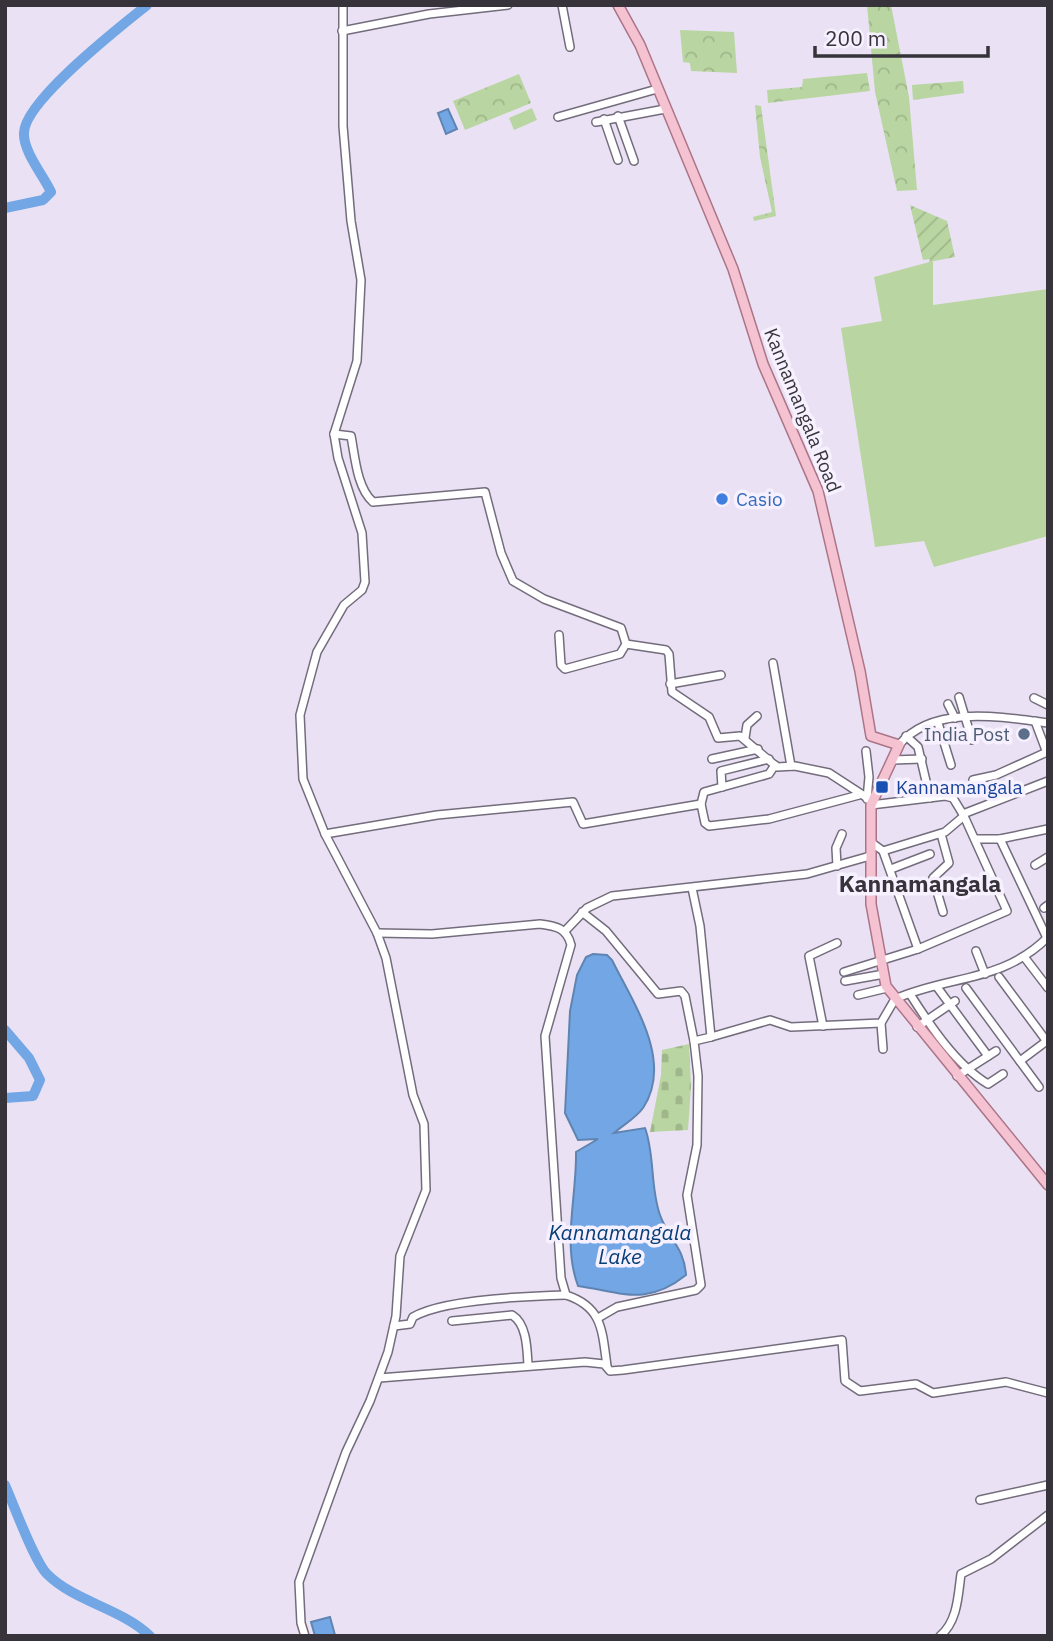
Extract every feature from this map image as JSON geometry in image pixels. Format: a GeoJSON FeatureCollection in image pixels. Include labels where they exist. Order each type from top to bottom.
{"type":"FeatureCollection","features":[{"type":"Feature","properties":{"kind":"main road","name":"Kannamangala Road"},"geometry":{"type":"LineString","coordinates":[[618,5],[640,45],[664,109],[733,269],[763,364],[818,491],[860,671],[871,736],[899,745]]}},
{"type":"Feature","properties":{"kind":"main road"},"geometry":{"type":"LineString","coordinates":[[899,745],[870,802],[872,904],[887,988],[1048,1185]]}},
{"type":"Feature","properties":{"kind":"street"},"geometry":{"type":"LineString","coordinates":[[305,1636],[301,1623],[299,1582],[346,1452],[379,1378],[394,1326],[400,1255],[426,1190],[424,1124],[413,1095],[403,1033],[377,933],[325,834],[303,779],[300,715],[317,652],[344,605],[362,590],[366,561],[362,534],[338,458],[334,434],[356,360],[361,281],[351,221],[343,126],[343,5]]}},
{"type":"Feature","properties":{"kind":"street"},"geometry":{"type":"LineString","coordinates":[[420,5],[422,16]]}},
{"type":"Feature","properties":{"kind":"street"},"geometry":{"type":"LineString","coordinates":[[342,31],[422,16],[443,9],[508,5]]}},
{"type":"Feature","properties":{"kind":"street"},"geometry":{"type":"LineString","coordinates":[[562,5],[570,47]]}},
{"type":"Feature","properties":{"kind":"street"},"geometry":{"type":"LineString","coordinates":[[558,117],[657,89]]}},
{"type":"Feature","properties":{"kind":"street"},"geometry":{"type":"LineString","coordinates":[[618,160],[600,121],[664,109]]}},
{"type":"Feature","properties":{"kind":"street"},"geometry":{"type":"LineString","coordinates":[[618,116],[634,161]]}},
{"type":"Feature","properties":{"kind":"street"},"geometry":{"type":"LineString","coordinates":[[334,434],[351,436],[358,473],[368,498],[373,502],[485,492],[501,553],[513,581],[544,599],[621,628],[626,644],[620,654],[565,669],[561,665],[559,635]]}},
{"type":"Feature","properties":{"kind":"street"},"geometry":{"type":"LineString","coordinates":[[626,644],[666,650],[669,654],[672,692],[709,717],[718,738],[745,738],[772,762]]}},
{"type":"Feature","properties":{"kind":"street"},"geometry":{"type":"LineString","coordinates":[[773,663],[791,766]]}},
{"type":"Feature","properties":{"kind":"street"},"geometry":{"type":"LineString","coordinates":[[670,684],[721,676]]}},
{"type":"Feature","properties":{"kind":"street"},"geometry":{"type":"LineString","coordinates":[[959,697],[967,716],[972,740]]}},
{"type":"Feature","properties":{"kind":"street"},"geometry":{"type":"LineString","coordinates":[[1034,698],[1048,705]]}},
{"type":"Feature","properties":{"kind":"street"},"geometry":{"type":"LineString","coordinates":[[948,704],[954,718]]}},
{"type":"Feature","properties":{"kind":"street"},"geometry":{"type":"LineString","coordinates":[[899,745],[906,736],[937,723],[967,716],[1003,715],[1048,723]]}},
{"type":"Feature","properties":{"kind":"street"},"geometry":{"type":"LineString","coordinates":[[745,738],[747,725],[757,716]]}},
{"type":"Feature","properties":{"kind":"street"},"geometry":{"type":"LineString","coordinates":[[973,779],[996,775],[1047,753],[1035,721]]}},
{"type":"Feature","properties":{"kind":"street"},"geometry":{"type":"LineString","coordinates":[[937,723],[951,765]]}},
{"type":"Feature","properties":{"kind":"street"},"geometry":{"type":"LineString","coordinates":[[906,736],[918,747],[930,798]]}},
{"type":"Feature","properties":{"kind":"street"},"geometry":{"type":"LineString","coordinates":[[712,759],[758,749]]}},
{"type":"Feature","properties":{"kind":"street"},"geometry":{"type":"LineString","coordinates":[[866,751],[870,802]]}},
{"type":"Feature","properties":{"kind":"street"},"geometry":{"type":"LineString","coordinates":[[892,760],[922,759]]}},
{"type":"Feature","properties":{"kind":"street"},"geometry":{"type":"LineString","coordinates":[[772,762],[769,774],[702,793],[705,823],[709,827],[769,819],[859,795]]}},
{"type":"Feature","properties":{"kind":"street"},"geometry":{"type":"LineString","coordinates":[[722,787],[721,771],[772,762],[829,773],[870,802],[953,798],[964,815],[1007,911],[918,949],[844,972]]}},
{"type":"Feature","properties":{"kind":"street"},"geometry":{"type":"LineString","coordinates":[[883,851],[941,834],[964,815],[1048,781]]}},
{"type":"Feature","properties":{"kind":"street"},"geometry":{"type":"LineString","coordinates":[[325,834],[437,815],[573,802],[583,824],[701,804]]}},
{"type":"Feature","properties":{"kind":"street"},"geometry":{"type":"LineString","coordinates":[[975,839],[1000,839],[1048,829]]}},
{"type":"Feature","properties":{"kind":"street"},"geometry":{"type":"LineString","coordinates":[[836,866],[836,848],[842,834]]}},
{"type":"Feature","properties":{"kind":"street"},"geometry":{"type":"LineString","coordinates":[[941,834],[949,863],[933,878],[943,912]]}},
{"type":"Feature","properties":{"kind":"street"},"geometry":{"type":"LineString","coordinates":[[883,1049],[881,1023],[895,999],[985,974],[1025,958],[1047,938],[1000,839]]}},
{"type":"Feature","properties":{"kind":"street"},"geometry":{"type":"LineString","coordinates":[[872,843],[883,851],[891,869],[918,949]]}},
{"type":"Feature","properties":{"kind":"street"},"geometry":{"type":"LineString","coordinates":[[891,869],[930,854]]}},
{"type":"Feature","properties":{"kind":"street"},"geometry":{"type":"LineString","coordinates":[[565,931],[582,912],[598,900],[612,895],[807,874],[870,856]]}},
{"type":"Feature","properties":{"kind":"street"},"geometry":{"type":"LineString","coordinates":[[1035,865],[1048,858]]}},
{"type":"Feature","properties":{"kind":"street"},"geometry":{"type":"LineString","coordinates":[[692,888],[700,926],[711,1037]]}},
{"type":"Feature","properties":{"kind":"street"},"geometry":{"type":"LineString","coordinates":[[582,912],[606,931],[659,994],[681,991],[685,996],[698,1076],[696,1145],[687,1195],[701,1285],[696,1290],[617,1307],[598,1318]]}},
{"type":"Feature","properties":{"kind":"street"},"geometry":{"type":"LineString","coordinates":[[377,933],[432,934],[540,924],[565,931]]}},
{"type":"Feature","properties":{"kind":"street"},"geometry":{"type":"LineString","coordinates":[[565,931],[571,945],[545,1036],[561,1278],[566,1295]]}},
{"type":"Feature","properties":{"kind":"street"},"geometry":{"type":"LineString","coordinates":[[823,1026],[809,956],[837,943]]}},
{"type":"Feature","properties":{"kind":"street"},"geometry":{"type":"LineString","coordinates":[[976,951],[985,974]]}},
{"type":"Feature","properties":{"kind":"street"},"geometry":{"type":"LineString","coordinates":[[1025,958],[1048,988]]}},
{"type":"Feature","properties":{"kind":"street"},"geometry":{"type":"LineString","coordinates":[[845,981],[884,974]]}},
{"type":"Feature","properties":{"kind":"street"},"geometry":{"type":"LineString","coordinates":[[999,977],[1047,1041],[1020,1061]]}},
{"type":"Feature","properties":{"kind":"street"},"geometry":{"type":"LineString","coordinates":[[937,987],[952,1003],[988,1056]]}},
{"type":"Feature","properties":{"kind":"street"},"geometry":{"type":"LineString","coordinates":[[858,995],[887,988]]}},
{"type":"Feature","properties":{"kind":"street"},"geometry":{"type":"LineString","coordinates":[[965,988],[1039,1087]]}},
{"type":"Feature","properties":{"kind":"street"},"geometry":{"type":"LineString","coordinates":[[910,994],[967,1068],[988,1084],[1003,1074]]}},
{"type":"Feature","properties":{"kind":"street"},"geometry":{"type":"LineString","coordinates":[[917,1027],[952,1003]]}},
{"type":"Feature","properties":{"kind":"street"},"geometry":{"type":"LineString","coordinates":[[694,1041],[770,1020],[791,1027],[881,1023]]}},
{"type":"Feature","properties":{"kind":"street"},"geometry":{"type":"LineString","coordinates":[[957,1076],[996,1051]]}},
{"type":"Feature","properties":{"kind":"street"},"geometry":{"type":"LineString","coordinates":[[394,1326],[410,1324],[413,1317],[434,1309],[523,1297],[566,1295],[590,1306],[598,1318],[607,1367]]}},
{"type":"Feature","properties":{"kind":"street"},"geometry":{"type":"LineString","coordinates":[[452,1321],[512,1315],[519,1320],[522,1328],[528,1365]]}},
{"type":"Feature","properties":{"kind":"street"},"geometry":{"type":"LineString","coordinates":[[379,1378],[585,1362],[604,1363],[610,1371],[623,1370],[842,1340],[845,1381],[860,1391],[916,1384],[933,1392],[1006,1382],[1048,1393]]}},
{"type":"Feature","properties":{"kind":"street"},"geometry":{"type":"LineString","coordinates":[[981,1500],[1048,1485]]}},
{"type":"Feature","properties":{"kind":"street"},"geometry":{"type":"LineString","coordinates":[[940,1636],[946,1631],[956,1610],[961,1573],[991,1559],[1048,1515]]}},
{"type":"Feature","properties":{"kind":"green space"},"geometry":{"type":"Polygon","coordinates":[[[867,5],[891,5],[909,97],[917,190],[897,191],[875,92],[867,5]]]}},
{"type":"Feature","properties":{"kind":"green space"},"geometry":{"type":"Polygon","coordinates":[[[680,30],[734,32],[737,73],[691,71],[690,63],[683,62],[680,30]]]}},
{"type":"Feature","properties":{"kind":"green space"},"geometry":{"type":"Polygon","coordinates":[[[867,73],[870,91],[768,103],[767,90],[802,87],[803,79],[867,73]]]}},
{"type":"Feature","properties":{"kind":"green space"},"geometry":{"type":"Polygon","coordinates":[[[519,74],[531,103],[465,130],[453,101],[519,74]]]}},
{"type":"Feature","properties":{"kind":"green space"},"geometry":{"type":"Polygon","coordinates":[[[963,81],[964,93],[913,100],[912,85],[963,81]]]}},
{"type":"Feature","properties":{"kind":"green space"},"geometry":{"type":"Polygon","coordinates":[[[755,105],[761,106],[776,216],[754,221],[753,217],[772,212],[760,157],[755,105]]]}},
{"type":"Feature","properties":{"kind":"green space"},"geometry":{"type":"Polygon","coordinates":[[[532,108],[537,120],[514,130],[509,118],[532,108]]]}},
{"type":"Feature","properties":{"kind":"green space"},"geometry":{"type":"Polygon","coordinates":[[[910,205],[947,221],[955,257],[929,262],[930,259],[923,260],[910,205]]]}},
{"type":"Feature","properties":{"kind":"green space"},"geometry":{"type":"Polygon","coordinates":[[[933,261],[933,305],[1048,289],[1048,536],[934,567],[924,541],[875,547],[841,328],[882,321],[874,277],[933,261]]]}},
{"type":"Feature","properties":{"kind":"green space"},"geometry":{"type":"Polygon","coordinates":[[[689,1044],[691,1086],[688,1130],[650,1132],[661,1075],[662,1050],[689,1044]]]}},
{"type":"Feature","properties":{"kind":"water"},"geometry":{"type":"Polygon","coordinates":[[[448,109],[457,129],[446,134],[438,113],[448,109]]]}},
{"type":"Feature","properties":{"kind":"water","name":"Kannamangala Lake"},"geometry":{"type":"Polygon","coordinates":[[[593,954],[607,955],[612,960],[639,1013],[652,1052],[654,1071],[651,1090],[643,1108],[614,1133],[645,1128],[660,1215],[679,1250],[686,1275],[672,1285],[646,1294],[621,1294],[578,1286],[573,1270],[571,1236],[576,1152],[598,1139],[578,1140],[565,1113],[570,1011],[577,975],[586,957],[593,954]]]}},
{"type":"Feature","properties":{"kind":"water"},"geometry":{"type":"Polygon","coordinates":[[[330,1617],[335,1635],[315,1636],[311,1622],[330,1617]]]}},
{"type":"Feature","properties":{"kind":"waterway"},"geometry":{"type":"LineString","coordinates":[[5,208],[43,200],[51,192],[30,155],[25,140],[28,119],[56,84],[147,5]]}},
{"type":"Feature","properties":{"kind":"waterway"},"geometry":{"type":"LineString","coordinates":[[5,1030],[29,1058],[40,1080],[33,1096],[5,1098]]}},
{"type":"Feature","properties":{"kind":"waterway"},"geometry":{"type":"LineString","coordinates":[[5,1485],[30,1545],[47,1574],[71,1592],[126,1618],[150,1636]]}},
{"type":"Feature","properties":{"kind":"place","name":"Casio"},"geometry":{"type":"Point","coordinates":[722,499]}},
{"type":"Feature","properties":{"kind":"place","name":"India Post"},"geometry":{"type":"Point","coordinates":[1024,734]}},
{"type":"Feature","properties":{"kind":"place","name":"Kannamangala"},"geometry":{"type":"Point","coordinates":[882,787]}},
{"type":"Feature","properties":{"kind":"district","name":"Kannamangala"},"geometry":{"type":"Point","coordinates":[920,884]}}]}
